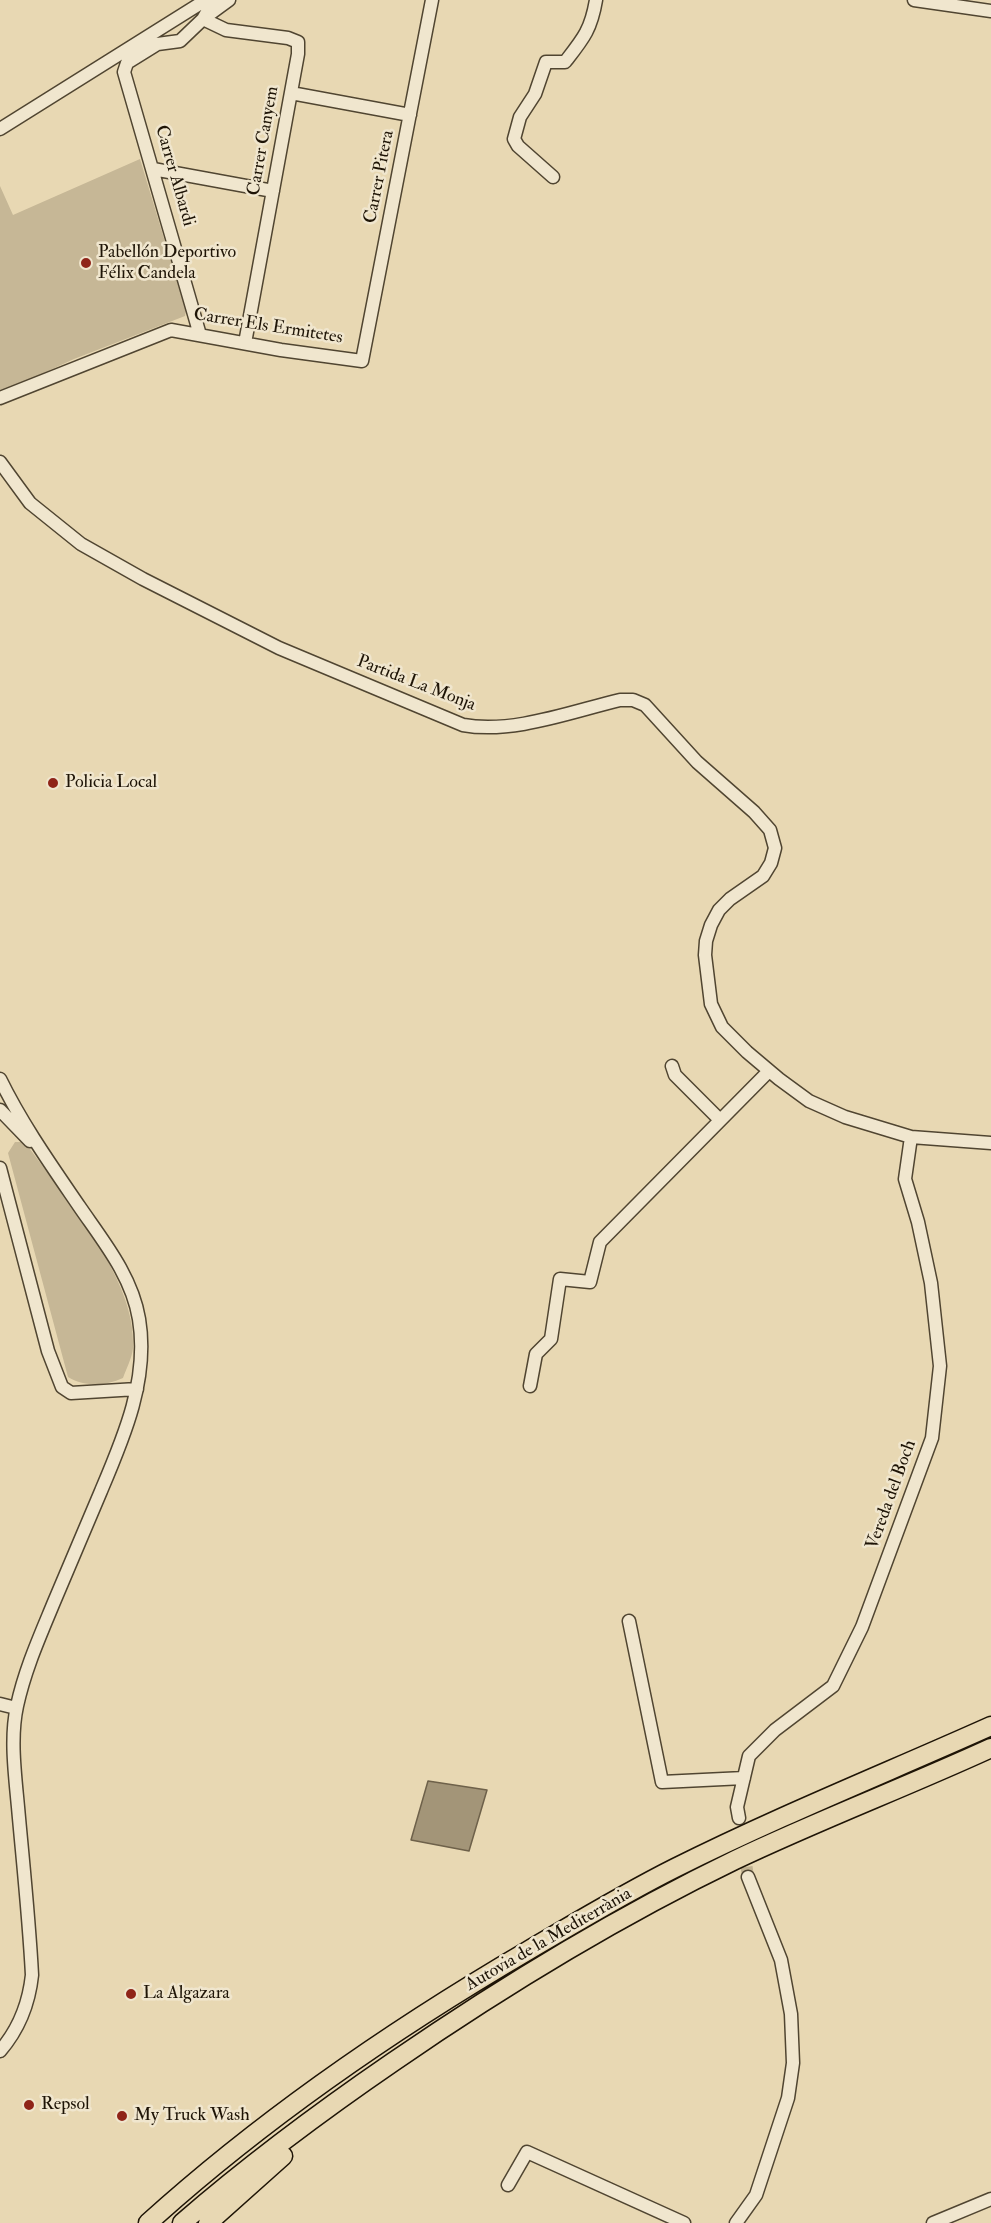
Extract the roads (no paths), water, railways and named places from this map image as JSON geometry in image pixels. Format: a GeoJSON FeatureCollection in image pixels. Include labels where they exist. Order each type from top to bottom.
{"type":"FeatureCollection","features":[{"type":"Feature","properties":{"kind":"highway","name":"Autovia de la Mediterrània"},"geometry":{"type":"LineString","coordinates":[[148,2223],[228,2156],[332,2076],[441,2004],[604,1906],[673,1869],[765,1825],[991,1726]]}},
{"type":"Feature","properties":{"kind":"highway","name":"Autovia de la Mediterrània"},"geometry":{"type":"LineString","coordinates":[[182,2223],[222,2188],[335,2102],[475,2005],[592,1935],[657,1899],[736,1860],[991,1748]]}},
{"type":"Feature","properties":{"kind":"highway"},"geometry":{"type":"LineString","coordinates":[[208,2223],[324,2121],[335,2102]]}},
{"type":"Feature","properties":{"kind":"street"},"geometry":{"type":"LineString","coordinates":[[0,129],[206,0]]}},
{"type":"Feature","properties":{"kind":"street"},"geometry":{"type":"LineString","coordinates":[[203,20],[214,0]]}},
{"type":"Feature","properties":{"kind":"street"},"geometry":{"type":"LineString","coordinates":[[131,47],[180,41],[230,0]]}},
{"type":"Feature","properties":{"kind":"street","name":"Carrer Pitera"},"geometry":{"type":"LineString","coordinates":[[362,361],[432,0]]}},
{"type":"Feature","properties":{"kind":"street"},"geometry":{"type":"LineString","coordinates":[[553,177],[518,146],[514,139],[520,117],[535,94],[546,62],[565,62],[586,35],[593,21],[596,0]]}},
{"type":"Feature","properties":{"kind":"street"},"geometry":{"type":"LineString","coordinates":[[914,0],[991,11]]}},
{"type":"Feature","properties":{"kind":"street","name":"Carrer Canyem"},"geometry":{"type":"LineString","coordinates":[[203,20],[226,30],[288,38],[298,42],[298,54],[245,343]]}},
{"type":"Feature","properties":{"kind":"street","name":"Carrer Albardi"},"geometry":{"type":"LineString","coordinates":[[156,45],[127,63],[124,72],[200,334]]}},
{"type":"Feature","properties":{"kind":"street"},"geometry":{"type":"LineString","coordinates":[[291,93],[410,115]]}},
{"type":"Feature","properties":{"kind":"street"},"geometry":{"type":"LineString","coordinates":[[153,169],[273,191]]}},
{"type":"Feature","properties":{"kind":"street","name":"Carrer Els Ermitetes"},"geometry":{"type":"LineString","coordinates":[[0,398],[171,330],[281,350],[362,361]]}},
{"type":"Feature","properties":{"kind":"street","name":"Partida La Monja"},"geometry":{"type":"LineString","coordinates":[[0,462],[30,503],[81,544],[143,579],[279,648],[463,724],[483,728],[509,726],[620,700],[633,700],[645,705],[697,762],[754,812],[770,830],[775,848],[771,863],[763,876],[730,899],[719,910],[706,941],[705,955],[711,1004],[722,1027],[769,1071]]}},
{"type":"Feature","properties":{"kind":"street"},"geometry":{"type":"LineString","coordinates":[[672,1066],[675,1075],[720,1120]]}},
{"type":"Feature","properties":{"kind":"street"},"geometry":{"type":"LineString","coordinates":[[530,1386],[536,1354],[550,1340],[560,1279],[590,1282],[600,1242],[769,1071],[809,1101],[844,1117],[912,1137],[991,1143]]}},
{"type":"Feature","properties":{"kind":"street"},"geometry":{"type":"LineString","coordinates":[[0,1079],[5,1098],[114,1257],[131,1288],[139,1318],[142,1346],[137,1389],[129,1419],[114,1460],[35,1645],[16,1708],[15,1763],[32,1975],[30,1991],[22,2015],[11,2038],[0,2051]]}},
{"type":"Feature","properties":{"kind":"street"},"geometry":{"type":"LineString","coordinates":[[0,1110],[44,1154]]}},
{"type":"Feature","properties":{"kind":"street","name":"Vereda del Boch"},"geometry":{"type":"LineString","coordinates":[[739,1818],[737,1807],[749,1756],[775,1730],[833,1686],[862,1627],[932,1438],[940,1366],[931,1283],[918,1222],[905,1179],[912,1137]]}},
{"type":"Feature","properties":{"kind":"street"},"geometry":{"type":"LineString","coordinates":[[0,1168],[48,1351],[62,1387],[71,1393],[137,1389]]}},
{"type":"Feature","properties":{"kind":"street"},"geometry":{"type":"LineString","coordinates":[[628,1621],[662,1782],[744,1778]]}},
{"type":"Feature","properties":{"kind":"street"},"geometry":{"type":"LineString","coordinates":[[0,1704],[16,1708]]}},
{"type":"Feature","properties":{"kind":"street"},"geometry":{"type":"LineString","coordinates":[[736,2223],[756,2195],[788,2098],[793,2063],[790,2014],[781,1960],[748,1877]]}},
{"type":"Feature","properties":{"kind":"street"},"geometry":{"type":"LineString","coordinates":[[508,2185],[527,2152],[684,2223]]}},
{"type":"Feature","properties":{"kind":"street"},"geometry":{"type":"LineString","coordinates":[[933,2223],[991,2199]]}},
{"type":"Feature","properties":{"kind":"tunnel"},"geometry":{"type":"LineString","coordinates":[[744,1849],[748,1877]]}},
{"type":"Feature","properties":{"kind":"place","name":"Pabellón Deportivo Félix Candela"},"geometry":{"type":"Point","coordinates":[86,263]}},
{"type":"Feature","properties":{"kind":"place","name":"Policia Local"},"geometry":{"type":"Point","coordinates":[53,783]}},
{"type":"Feature","properties":{"kind":"place","name":"La Algazara"},"geometry":{"type":"Point","coordinates":[131,1994]}},
{"type":"Feature","properties":{"kind":"place","name":"Repsol"},"geometry":{"type":"Point","coordinates":[29,2105]}},
{"type":"Feature","properties":{"kind":"place","name":"My Truck Wash"},"geometry":{"type":"Point","coordinates":[122,2116]}}]}
